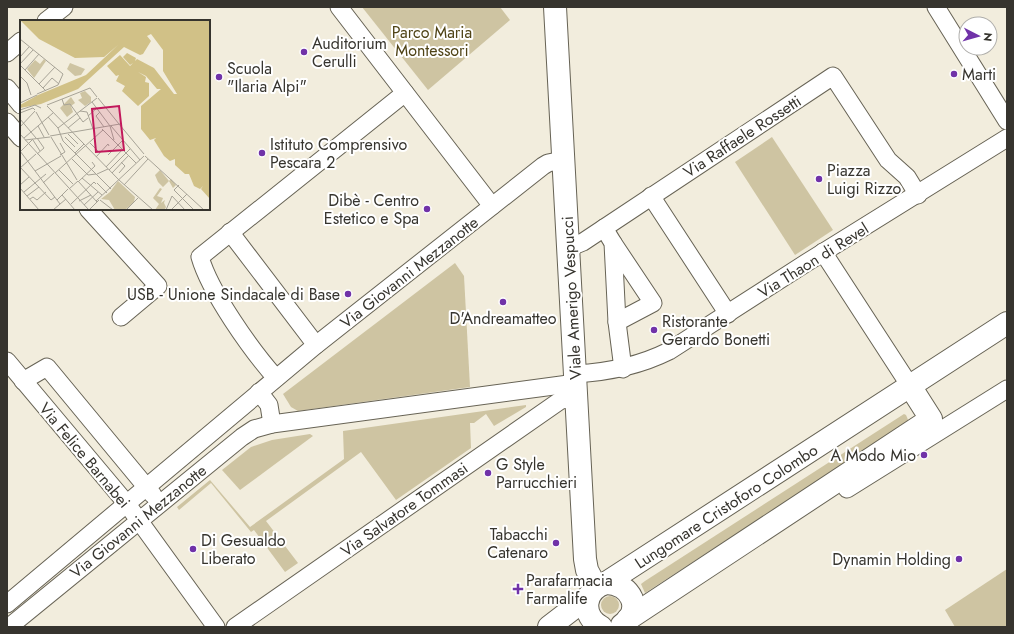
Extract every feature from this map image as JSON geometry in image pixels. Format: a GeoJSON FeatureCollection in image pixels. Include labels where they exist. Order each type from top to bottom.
{"type":"FeatureCollection","features":[{"type":"Feature","properties":{"kind":"street"},"geometry":{"type":"LineString","coordinates":[[47,20],[64,7]]}},
{"type":"Feature","properties":{"kind":"street"},"geometry":{"type":"LineString","coordinates":[[339,7],[492,206]]}},
{"type":"Feature","properties":{"kind":"street","name":"Viale Amerigo Vespucci"},"geometry":{"type":"LineString","coordinates":[[555,7],[585,559],[587,570],[597,589]]}},
{"type":"Feature","properties":{"kind":"street"},"geometry":{"type":"LineString","coordinates":[[936,7],[1007,121]]}},
{"type":"Feature","properties":{"kind":"street"},"geometry":{"type":"LineString","coordinates":[[7,52],[20,42]]}},
{"type":"Feature","properties":{"kind":"street","name":"Via Raffaele Rossetti"},"geometry":{"type":"LineString","coordinates":[[568,248],[583,242],[833,76],[888,160],[907,177],[918,195]]}},
{"type":"Feature","properties":{"kind":"street"},"geometry":{"type":"LineString","coordinates":[[7,88],[20,104]]}},
{"type":"Feature","properties":{"kind":"street"},"geometry":{"type":"LineString","coordinates":[[276,378],[262,362],[204,272],[200,257],[405,93]]}},
{"type":"Feature","properties":{"kind":"street"},"geometry":{"type":"LineString","coordinates":[[7,122],[20,137]]}},
{"type":"Feature","properties":{"kind":"street","name":"Via Thaon di Revel"},"geometry":{"type":"LineString","coordinates":[[576,385],[651,360],[669,351],[823,252],[918,195],[1007,138]]}},
{"type":"Feature","properties":{"kind":"street","name":"Via Giovanni Mezzanotte"},"geometry":{"type":"LineString","coordinates":[[7,604],[316,345],[543,166],[548,163],[563,160]]}},
{"type":"Feature","properties":{"kind":"street"},"geometry":{"type":"LineString","coordinates":[[651,196],[728,314]]}},
{"type":"Feature","properties":{"kind":"street"},"geometry":{"type":"LineString","coordinates":[[89,210],[158,286],[121,317]]}},
{"type":"Feature","properties":{"kind":"street"},"geometry":{"type":"LineString","coordinates":[[604,228],[653,303],[617,322]]}},
{"type":"Feature","properties":{"kind":"street"},"geometry":{"type":"LineString","coordinates":[[230,232],[316,345]]}},
{"type":"Feature","properties":{"kind":"street"},"geometry":{"type":"LineString","coordinates":[[613,243],[617,322],[623,369]]}},
{"type":"Feature","properties":{"kind":"street"},"geometry":{"type":"LineString","coordinates":[[623,623],[931,420],[823,252]]}},
{"type":"Feature","properties":{"kind":"street","name":"Lungomare Cristoforo Colombo"},"geometry":{"type":"LineString","coordinates":[[548,627],[597,589],[1007,323]]}},
{"type":"Feature","properties":{"kind":"street","name":"Via Felice Barnabei"},"geometry":{"type":"LineString","coordinates":[[7,361],[127,504],[216,627]]}},
{"type":"Feature","properties":{"kind":"street","name":"Via Felice Barnabei"},"geometry":{"type":"LineString","coordinates":[[23,380],[47,367],[147,487],[159,504]]}},
{"type":"Feature","properties":{"kind":"street","name":"Via Giovanni Mezzanotte"},"geometry":{"type":"LineString","coordinates":[[10,620],[139,521],[242,437],[254,430],[272,424],[576,385]]}},
{"type":"Feature","properties":{"kind":"street","name":"Via Salvatore Tommasi"},"geometry":{"type":"LineString","coordinates":[[235,627],[561,400],[576,385]]}},
{"type":"Feature","properties":{"kind":"street"},"geometry":{"type":"LineString","coordinates":[[847,489],[1007,389]]}},
{"type":"Feature","properties":{"kind":"street"},"geometry":{"type":"LineString","coordinates":[[260,392],[269,404],[272,424]]}},
{"type":"Feature","properties":{"kind":"street"},"geometry":{"type":"LineString","coordinates":[[598,625],[587,612],[597,589],[621,586],[631,597],[632,612],[623,623]]}},
{"type":"Feature","properties":{"kind":"street"},"geometry":{"type":"LineString","coordinates":[[562,627],[574,624],[598,625]]}},
{"type":"Feature","properties":{"kind":"green space","name":"Parco Maria Montessori"},"geometry":{"type":"Polygon","coordinates":[[[362,7],[500,7],[510,20],[428,90],[362,7]]]}},
{"type":"Feature","properties":{"kind":"green space"},"geometry":{"type":"Polygon","coordinates":[[[772,137],[833,230],[795,255],[735,162],[772,137]]]}},
{"type":"Feature","properties":{"kind":"green space"},"geometry":{"type":"Polygon","coordinates":[[[455,263],[464,276],[470,387],[298,411],[291,407],[283,394],[455,263]]]}},
{"type":"Feature","properties":{"kind":"green space"},"geometry":{"type":"Polygon","coordinates":[[[526,405],[526,407],[494,426],[486,414],[474,423],[470,423],[471,448],[396,500],[361,452],[266,521],[298,563],[285,572],[254,530],[251,532],[211,483],[179,510],[177,507],[210,480],[250,527],[344,459],[343,431],[526,405]]]}},
{"type":"Feature","properties":{"kind":"green space"},"geometry":{"type":"Polygon","coordinates":[[[904,414],[909,422],[645,593],[641,584],[645,581],[904,414]]]}},
{"type":"Feature","properties":{"kind":"green space"},"geometry":{"type":"Polygon","coordinates":[[[310,434],[313,436],[240,490],[222,470],[251,447],[272,440],[310,434]]]}},
{"type":"Feature","properties":{"kind":"green space"},"geometry":{"type":"Polygon","coordinates":[[[1007,569],[1007,627],[955,627],[945,610],[1007,569]]]}},
{"type":"Feature","properties":{"kind":"green space"},"geometry":{"type":"Polygon","coordinates":[[[606,596],[614,596],[619,601],[617,612],[614,614],[606,614],[601,609],[601,601],[606,596]]]}},
{"type":"Feature","properties":{"kind":"place","name":"Auditorium Cerulli"},"geometry":{"type":"Point","coordinates":[304,52]}},
{"type":"Feature","properties":{"kind":"place","name":"Marti"},"geometry":{"type":"Point","coordinates":[954,74]}},
{"type":"Feature","properties":{"kind":"place","name":"Scuola \"Ilaria Alpi\""},"geometry":{"type":"Point","coordinates":[219,77]}},
{"type":"Feature","properties":{"kind":"place","name":"Istituto Comprensivo Pescara 2"},"geometry":{"type":"Point","coordinates":[262,153]}},
{"type":"Feature","properties":{"kind":"place","name":"Piazza Luigi Rizzo"},"geometry":{"type":"Point","coordinates":[819,179]}},
{"type":"Feature","properties":{"kind":"place","name":"Dibè - Centro Estetico e Spa"},"geometry":{"type":"Point","coordinates":[427,209]}},
{"type":"Feature","properties":{"kind":"place","name":"USB - Unione Sindacale di Base"},"geometry":{"type":"Point","coordinates":[348,294]}},
{"type":"Feature","properties":{"kind":"place","name":"D'Andreamatteo"},"geometry":{"type":"Point","coordinates":[503,302]}},
{"type":"Feature","properties":{"kind":"place","name":"Ristorante Gerardo Bonetti"},"geometry":{"type":"Point","coordinates":[654,330]}},
{"type":"Feature","properties":{"kind":"place","name":"A Modo Mio"},"geometry":{"type":"Point","coordinates":[924,455]}},
{"type":"Feature","properties":{"kind":"place","name":"G Style Parrucchieri"},"geometry":{"type":"Point","coordinates":[488,473]}},
{"type":"Feature","properties":{"kind":"place","name":"Tabacchi Catenaro"},"geometry":{"type":"Point","coordinates":[556,543]}},
{"type":"Feature","properties":{"kind":"place","name":"Di Gesualdo Liberato"},"geometry":{"type":"Point","coordinates":[193,549]}},
{"type":"Feature","properties":{"kind":"place","name":"Dynamin Holding"},"geometry":{"type":"Point","coordinates":[959,559]}},
{"type":"Feature","properties":{"kind":"place","name":"Parafarmacia Farmalife"},"geometry":{"type":"Point","coordinates":[518,589]}}]}
